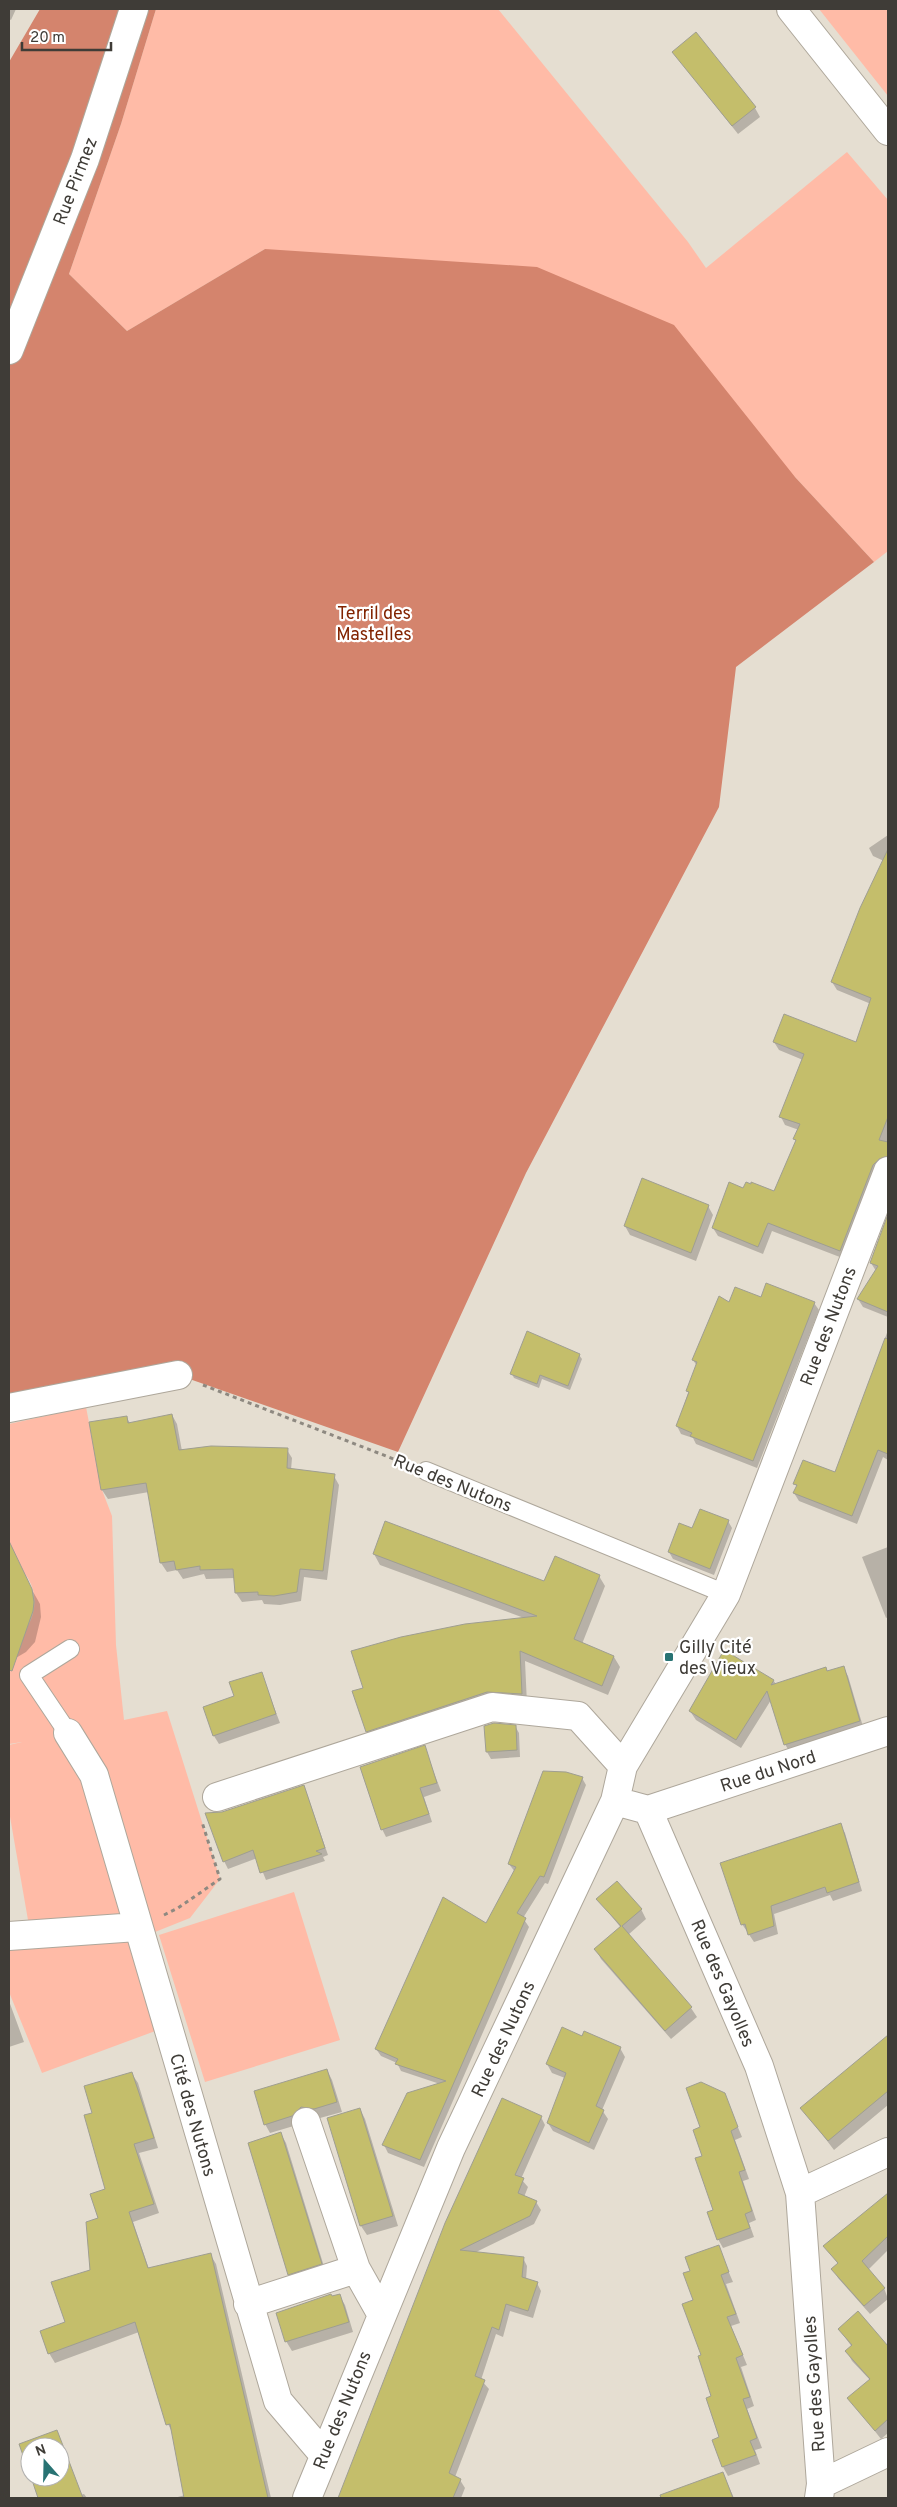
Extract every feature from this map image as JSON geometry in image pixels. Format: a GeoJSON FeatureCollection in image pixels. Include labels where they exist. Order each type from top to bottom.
{"type":"FeatureCollection","features":[{"type":"Feature","properties":{"kind":"street","name":"Rue Pirmez"},"geometry":{"type":"LineString","coordinates":[[9,350],[85,159],[134,9]]}},
{"type":"Feature","properties":{"kind":"street"},"geometry":{"type":"LineString","coordinates":[[791,9],[888,131]]}},
{"type":"Feature","properties":{"kind":"street","name":"Rue des Nutons"},"geometry":{"type":"LineString","coordinates":[[307,2498],[451,2148],[615,1801],[623,1766],[726,1594],[888,1171]]}},
{"type":"Feature","properties":{"kind":"street"},"geometry":{"type":"LineString","coordinates":[[9,1408],[178,1375]]}},
{"type":"Feature","properties":{"kind":"street"},"geometry":{"type":"LineString","coordinates":[[217,1797],[492,1707],[578,1716],[623,1766]]}},
{"type":"Feature","properties":{"kind":"street","name":"Rue du Nord"},"geometry":{"type":"LineString","coordinates":[[648,1810],[888,1732]]}},
{"type":"Feature","properties":{"kind":"street","name":"Cité des Nutons"},"geometry":{"type":"LineString","coordinates":[[68,1733],[94,1774],[137,1927],[278,2401],[324,2454]]}},
{"type":"Feature","properties":{"kind":"street"},"geometry":{"type":"LineString","coordinates":[[615,1801],[648,1810]]}},
{"type":"Feature","properties":{"kind":"street","name":"Rue des Gayolles"},"geometry":{"type":"LineString","coordinates":[[648,1810],[759,2066],[800,2193],[820,2491],[888,2452]]}},
{"type":"Feature","properties":{"kind":"street"},"geometry":{"type":"LineString","coordinates":[[9,1936],[137,1927]]}},
{"type":"Feature","properties":{"kind":"street"},"geometry":{"type":"LineString","coordinates":[[306,2122],[356,2269],[382,2315]]}},
{"type":"Feature","properties":{"kind":"street"},"geometry":{"type":"LineString","coordinates":[[800,2193],[888,2152]]}},
{"type":"Feature","properties":{"kind":"street"},"geometry":{"type":"LineString","coordinates":[[248,2304],[356,2269]]}},
{"type":"Feature","properties":{"kind":"lane","name":"Rue des Nutons"},"geometry":{"type":"LineString","coordinates":[[426,1471],[726,1594]]}},
{"type":"Feature","properties":{"kind":"lane"},"geometry":{"type":"LineString","coordinates":[[68,1733],[29,1675],[70,1649]]}},
{"type":"Feature","properties":{"kind":"path","name":"Rue des Nutons"},"geometry":{"type":"LineString","coordinates":[[178,1375],[426,1471]]}},
{"type":"Feature","properties":{"kind":"path"},"geometry":{"type":"LineString","coordinates":[[137,1927],[178,1908],[220,1879],[196,1805],[217,1797]]}},
{"type":"Feature","properties":{"kind":"shaded area"},"geometry":{"type":"Polygon","coordinates":[[[156,9],[498,9],[688,242],[706,268],[847,152],[888,200],[888,551],[874,562],[795,477],[265,249],[127,331],[69,274],[121,124],[156,9]]]}},
{"type":"Feature","properties":{"kind":"shaded area"},"geometry":{"type":"Polygon","coordinates":[[[819,9],[888,9],[888,96],[819,9]]]}},
{"type":"Feature","properties":{"kind":"shaded area"},"geometry":{"type":"Polygon","coordinates":[[[86,1407],[102,1490],[112,1516],[116,1645],[124,1720],[167,1711],[220,1879],[190,1918],[145,1936],[158,2030],[42,2073],[9,1992],[9,1932],[28,1920],[9,1811],[9,1745],[22,1742],[9,1744],[9,1646],[28,1627],[33,1615],[34,1603],[29,1579],[21,1569],[9,1560],[9,1424],[86,1407]]]}},
{"type":"Feature","properties":{"kind":"shaded area"},"geometry":{"type":"Polygon","coordinates":[[[294,1892],[340,2040],[205,2082],[159,1935],[294,1892]]]}},
{"type":"Feature","properties":{"kind":"green space","name":"Terril des Mastelles"},"geometry":{"type":"Polygon","coordinates":[[[40,9],[156,9],[121,124],[69,274],[127,331],[265,249],[537,267],[674,325],[795,477],[874,562],[736,667],[719,807],[526,1173],[398,1452],[178,1375],[9,1403],[9,62],[40,9]]]}},
{"type":"Feature","properties":{"kind":"building"},"geometry":{"type":"Polygon","coordinates":[[[696,32],[756,107],[732,126],[672,52],[696,32]]]}},
{"type":"Feature","properties":{"kind":"building"},"geometry":{"type":"Polygon","coordinates":[[[888,849],[888,1117],[879,1140],[888,1142],[888,1156],[879,1159],[873,1165],[840,1251],[768,1223],[758,1247],[712,1228],[729,1182],[743,1188],[746,1182],[751,1184],[751,1182],[774,1191],[796,1140],[793,1139],[800,1124],[779,1117],[804,1054],[773,1042],[784,1014],[856,1042],[871,998],[831,982],[860,908],[888,849]]]}},
{"type":"Feature","properties":{"kind":"building"},"geometry":{"type":"Polygon","coordinates":[[[642,1178],[709,1205],[691,1253],[624,1226],[642,1178]]]}},
{"type":"Feature","properties":{"kind":"building"},"geometry":{"type":"Polygon","coordinates":[[[888,1214],[888,1312],[857,1299],[878,1266],[870,1263],[888,1214]]]}},
{"type":"Feature","properties":{"kind":"building"},"geometry":{"type":"Polygon","coordinates":[[[766,1283],[815,1302],[753,1461],[690,1436],[692,1433],[676,1426],[689,1392],[686,1391],[697,1362],[692,1360],[719,1296],[729,1302],[735,1287],[761,1297],[766,1283]]]}},
{"type":"Feature","properties":{"kind":"building"},"geometry":{"type":"Polygon","coordinates":[[[527,1331],[580,1354],[568,1386],[540,1375],[537,1384],[510,1374],[527,1331]]]}},
{"type":"Feature","properties":{"kind":"building"},"geometry":{"type":"Polygon","coordinates":[[[885,1338],[888,1339],[888,1454],[878,1450],[852,1516],[793,1493],[797,1485],[793,1484],[803,1460],[835,1472],[885,1338]]]}},
{"type":"Feature","properties":{"kind":"building"},"geometry":{"type":"Polygon","coordinates":[[[172,1414],[179,1450],[211,1446],[288,1448],[287,1468],[335,1474],[323,1571],[300,1569],[297,1592],[274,1596],[258,1595],[258,1592],[235,1593],[233,1569],[200,1570],[200,1566],[176,1570],[174,1561],[160,1563],[146,1483],[101,1490],[89,1422],[127,1416],[128,1423],[172,1414]]]}},
{"type":"Feature","properties":{"kind":"building"},"geometry":{"type":"Polygon","coordinates":[[[700,1509],[729,1520],[710,1569],[668,1552],[679,1523],[692,1528],[700,1509]]]}},
{"type":"Feature","properties":{"kind":"building"},"geometry":{"type":"Polygon","coordinates":[[[385,1521],[544,1581],[555,1556],[600,1575],[574,1639],[614,1656],[602,1686],[520,1651],[522,1694],[487,1692],[366,1732],[352,1691],[363,1688],[351,1651],[401,1637],[465,1624],[537,1616],[373,1554],[385,1521]]]}},
{"type":"Feature","properties":{"kind":"building"},"geometry":{"type":"Polygon","coordinates":[[[9,1541],[32,1589],[34,1602],[33,1611],[12,1671],[9,1670],[9,1541]]]}},
{"type":"Feature","properties":{"kind":"building"},"geometry":{"type":"Polygon","coordinates":[[[724,1650],[774,1680],[771,1685],[826,1667],[827,1671],[844,1666],[860,1721],[784,1745],[767,1691],[736,1740],[689,1711],[724,1650]]]}},
{"type":"Feature","properties":{"kind":"building"},"geometry":{"type":"Polygon","coordinates":[[[262,1672],[276,1714],[213,1736],[203,1707],[234,1696],[229,1682],[262,1672]]]}},
{"type":"Feature","properties":{"kind":"building"},"geometry":{"type":"Polygon","coordinates":[[[494,1723],[516,1725],[517,1750],[486,1752],[484,1726],[494,1723]]]}},
{"type":"Feature","properties":{"kind":"building"},"geometry":{"type":"Polygon","coordinates":[[[425,1745],[437,1783],[420,1788],[429,1814],[381,1830],[360,1767],[425,1745]]]}},
{"type":"Feature","properties":{"kind":"building"},"geometry":{"type":"Polygon","coordinates":[[[543,1771],[566,1772],[583,1777],[544,1877],[540,1876],[517,1913],[526,1918],[420,2160],[382,2145],[407,2093],[446,2081],[395,2064],[398,2059],[375,2049],[443,1897],[486,1923],[516,1867],[508,1864],[543,1771]]]}},
{"type":"Feature","properties":{"kind":"building"},"geometry":{"type":"Polygon","coordinates":[[[304,1785],[325,1848],[316,1851],[322,1854],[260,1873],[253,1850],[223,1862],[205,1813],[222,1812],[304,1785]]]}},
{"type":"Feature","properties":{"kind":"building"},"geometry":{"type":"Polygon","coordinates":[[[841,1823],[859,1882],[827,1893],[825,1887],[771,1906],[774,1926],[748,1935],[745,1924],[741,1925],[720,1863],[841,1823]]]}},
{"type":"Feature","properties":{"kind":"building"},"geometry":{"type":"Polygon","coordinates":[[[617,1881],[642,1909],[622,1926],[692,2007],[665,2031],[594,1949],[621,1926],[596,1899],[617,1881]]]}},
{"type":"Feature","properties":{"kind":"building"},"geometry":{"type":"Polygon","coordinates":[[[562,2027],[582,2036],[584,2031],[621,2047],[596,2106],[604,2110],[589,2143],[547,2123],[566,2073],[546,2064],[562,2027]]]}},
{"type":"Feature","properties":{"kind":"building"},"geometry":{"type":"Polygon","coordinates":[[[888,2035],[888,2091],[828,2141],[800,2108],[888,2035]]]}},
{"type":"Feature","properties":{"kind":"building"},"geometry":{"type":"Polygon","coordinates":[[[327,2069],[337,2102],[314,2109],[301,2107],[292,2116],[264,2125],[254,2091],[327,2069]]]}},
{"type":"Feature","properties":{"kind":"building"},"geometry":{"type":"Polygon","coordinates":[[[132,2072],[154,2138],[134,2144],[154,2204],[129,2212],[148,2268],[211,2253],[268,2498],[184,2498],[170,2424],[166,2425],[135,2322],[48,2354],[40,2331],[65,2322],[51,2282],[90,2270],[86,2222],[98,2218],[90,2194],[105,2189],[84,2115],[92,2113],[84,2086],[132,2072]]]}},
{"type":"Feature","properties":{"kind":"building"},"geometry":{"type":"Polygon","coordinates":[[[701,2082],[725,2093],[738,2127],[731,2131],[745,2170],[739,2172],[752,2211],[745,2214],[750,2228],[717,2240],[707,2212],[713,2210],[695,2158],[702,2156],[693,2130],[700,2127],[686,2088],[701,2082]]]}},
{"type":"Feature","properties":{"kind":"building"},"geometry":{"type":"Polygon","coordinates":[[[502,2098],[542,2116],[515,2175],[524,2178],[518,2193],[537,2201],[530,2216],[460,2250],[524,2257],[522,2277],[538,2282],[528,2311],[506,2304],[499,2330],[492,2327],[475,2376],[485,2380],[449,2473],[461,2479],[453,2498],[338,2498],[445,2223],[502,2098]]]}},
{"type":"Feature","properties":{"kind":"building"},"geometry":{"type":"Polygon","coordinates":[[[360,2108],[393,2216],[360,2226],[327,2118],[360,2108]]]}},
{"type":"Feature","properties":{"kind":"building"},"geometry":{"type":"Polygon","coordinates":[[[281,2132],[322,2264],[288,2275],[248,2143],[281,2132]]]}},
{"type":"Feature","properties":{"kind":"building"},"geometry":{"type":"Polygon","coordinates":[[[888,2193],[888,2236],[862,2261],[885,2288],[864,2306],[831,2269],[838,2263],[823,2246],[888,2193]]]}},
{"type":"Feature","properties":{"kind":"building"},"geometry":{"type":"Polygon","coordinates":[[[719,2245],[729,2272],[721,2275],[736,2314],[727,2317],[743,2355],[736,2358],[750,2397],[743,2399],[757,2438],[750,2441],[756,2455],[722,2467],[712,2440],[719,2437],[706,2398],[711,2396],[698,2356],[701,2355],[682,2304],[693,2300],[683,2273],[690,2271],[685,2257],[719,2245]]]}},
{"type":"Feature","properties":{"kind":"building"},"geometry":{"type":"Polygon","coordinates":[[[331,2294],[332,2296],[340,2294],[349,2322],[285,2342],[276,2313],[331,2294]]]}},
{"type":"Feature","properties":{"kind":"building"},"geometry":{"type":"Polygon","coordinates":[[[858,2311],[888,2346],[888,2419],[875,2431],[847,2398],[870,2379],[845,2351],[852,2345],[838,2329],[858,2311]]]}},
{"type":"Feature","properties":{"kind":"building"},"geometry":{"type":"Polygon","coordinates":[[[57,2430],[60,2437],[38,2437],[57,2430]]]}},
{"type":"Feature","properties":{"kind":"building"},"geometry":{"type":"Polygon","coordinates":[[[70,2464],[83,2498],[38,2498],[34,2487],[70,2487],[70,2464]]]}},
{"type":"Feature","properties":{"kind":"building"},"geometry":{"type":"Polygon","coordinates":[[[723,2472],[733,2498],[661,2498],[660,2495],[723,2472]]]}},
{"type":"Feature","properties":{"kind":"place","name":"Gilly Cité des Vieux"},"geometry":{"type":"Point","coordinates":[669,1657]}}]}
